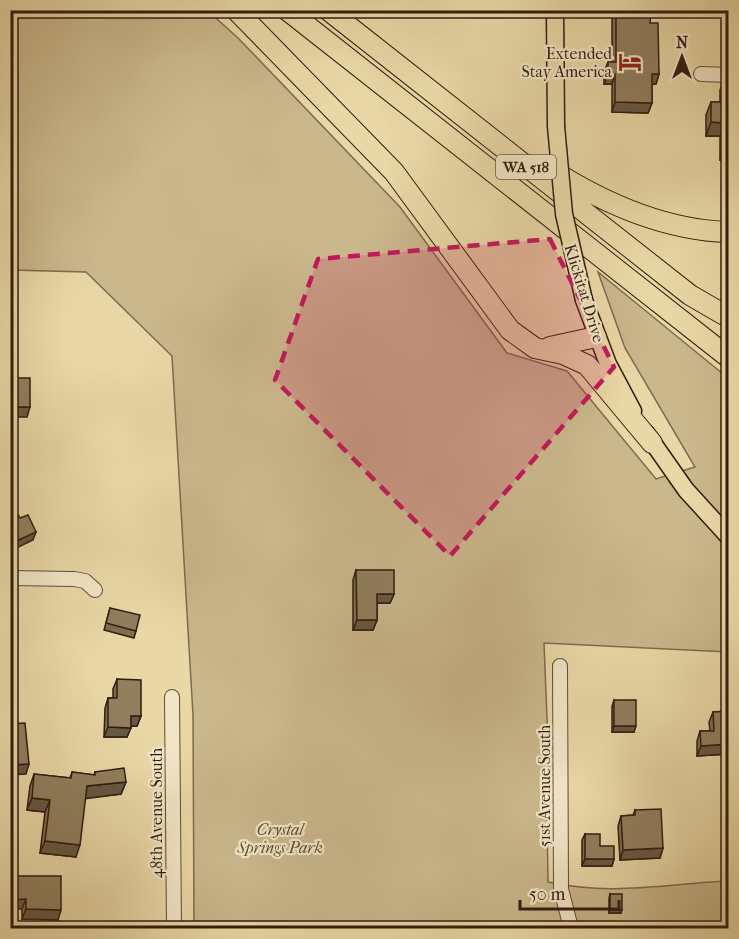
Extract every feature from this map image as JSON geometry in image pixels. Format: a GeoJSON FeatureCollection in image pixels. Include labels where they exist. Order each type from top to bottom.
{"type":"FeatureCollection","features":[{"type":"Feature","properties":{"kind":"highway"},"geometry":{"type":"LineString","coordinates":[[236,10],[394,172],[510,330],[536,348],[563,354],[587,365],[652,443]]}},
{"type":"Feature","properties":{"kind":"highway","name":"WA 518"},"geometry":{"type":"LineString","coordinates":[[286,10],[729,357]]}},
{"type":"Feature","properties":{"kind":"highway","name":"WA 518"},"geometry":{"type":"LineString","coordinates":[[328,10],[690,295],[729,317]]}},
{"type":"Feature","properties":{"kind":"highway"},"geometry":{"type":"LineString","coordinates":[[333,10],[527,153],[580,188],[628,210],[674,224],[729,232]]}},
{"type":"Feature","properties":{"kind":"highway"},"geometry":{"type":"LineString","coordinates":[[620,271],[729,342]]}},
{"type":"Feature","properties":{"kind":"highway"},"geometry":{"type":"LineString","coordinates":[[536,348],[560,347],[596,337]]}},
{"type":"Feature","properties":{"kind":"main road","name":"Klickitat Drive"},"geometry":{"type":"LineString","coordinates":[[555,10],[556,126],[564,214],[584,300],[596,337],[626,400],[652,443],[686,490],[729,537]]}},
{"type":"Feature","properties":{"kind":"street"},"geometry":{"type":"LineString","coordinates":[[701,74],[729,75]]}},
{"type":"Feature","properties":{"kind":"street"},"geometry":{"type":"LineString","coordinates":[[10,578],[74,579],[85,581],[95,590]]}},
{"type":"Feature","properties":{"kind":"street","name":"51st Avenue South"},"geometry":{"type":"LineString","coordinates":[[560,666],[561,889],[570,928]]}},
{"type":"Feature","properties":{"kind":"street","name":"48th Avenue South"},"geometry":{"type":"LineString","coordinates":[[172,697],[174,928]]}},
{"type":"Feature","properties":{"kind":"highlighted area"},"geometry":{"type":"Polygon","coordinates":[[[550,239],[614,367],[450,556],[275,380],[318,259],[550,239]]]}},
{"type":"Feature","properties":{"kind":"green space","name":"Crystal Springs Park"},"geometry":{"type":"Polygon","coordinates":[[[11,11],[208,11],[238,38],[400,207],[507,353],[567,371],[656,479],[695,467],[625,348],[598,272],[728,378],[728,652],[544,643],[550,792],[547,817],[548,882],[617,889],[728,881],[728,928],[194,928],[193,715],[172,356],[86,272],[11,270],[11,11]]]}},
{"type":"Feature","properties":{"kind":"building","name":"Extended Stay America"},"geometry":{"type":"Polygon","coordinates":[[[616,10],[651,10],[650,23],[658,23],[659,74],[652,74],[652,103],[615,102],[615,74],[608,74],[608,62],[616,62],[616,10]]]}},
{"type":"Feature","properties":{"kind":"building"},"geometry":{"type":"Polygon","coordinates":[[[725,77],[729,77],[729,147],[725,147],[725,123],[711,122],[711,102],[725,102],[725,77]]]}},
{"type":"Feature","properties":{"kind":"building"},"geometry":{"type":"Polygon","coordinates":[[[10,378],[30,378],[30,407],[10,407],[10,378]]]}},
{"type":"Feature","properties":{"kind":"building"},"geometry":{"type":"Polygon","coordinates":[[[10,437],[15,437],[15,457],[10,457],[10,437]]]}},
{"type":"Feature","properties":{"kind":"building"},"geometry":{"type":"Polygon","coordinates":[[[17,513],[20,518],[28,515],[36,532],[10,544],[10,516],[17,513]]]}},
{"type":"Feature","properties":{"kind":"building"},"geometry":{"type":"Polygon","coordinates":[[[356,570],[394,570],[394,594],[377,594],[377,620],[357,620],[356,570]]]}},
{"type":"Feature","properties":{"kind":"building"},"geometry":{"type":"Polygon","coordinates":[[[110,608],[140,615],[136,631],[106,623],[110,608]]]}},
{"type":"Feature","properties":{"kind":"building"},"geometry":{"type":"Polygon","coordinates":[[[117,679],[141,680],[141,716],[131,716],[131,728],[108,727],[108,698],[117,698],[117,679]]]}},
{"type":"Feature","properties":{"kind":"building"},"geometry":{"type":"Polygon","coordinates":[[[614,700],[636,700],[636,726],[614,726],[614,700]]]}},
{"type":"Feature","properties":{"kind":"building"},"geometry":{"type":"Polygon","coordinates":[[[729,711],[729,744],[701,746],[700,731],[714,731],[713,712],[729,711]]]}},
{"type":"Feature","properties":{"kind":"building"},"geometry":{"type":"Polygon","coordinates":[[[25,723],[29,764],[10,765],[10,724],[25,723]]]}},
{"type":"Feature","properties":{"kind":"building"},"geometry":{"type":"Polygon","coordinates":[[[124,768],[126,782],[87,786],[80,845],[45,841],[50,800],[32,798],[34,774],[71,778],[72,772],[95,775],[95,772],[124,768]]]}},
{"type":"Feature","properties":{"kind":"building"},"geometry":{"type":"Polygon","coordinates":[[[661,809],[663,848],[623,850],[621,816],[635,815],[635,810],[661,809]]]}},
{"type":"Feature","properties":{"kind":"building"},"geometry":{"type":"Polygon","coordinates":[[[585,834],[600,834],[600,846],[614,846],[614,859],[585,859],[585,834]]]}},
{"type":"Feature","properties":{"kind":"building"},"geometry":{"type":"Polygon","coordinates":[[[10,869],[12,869],[13,876],[61,876],[61,910],[26,909],[26,899],[10,900],[10,869]]]}},
{"type":"Feature","properties":{"kind":"building"},"geometry":{"type":"Polygon","coordinates":[[[610,894],[622,894],[622,910],[610,910],[610,894]]]}},
{"type":"Feature","properties":{"kind":"place","name":"Extended Stay America"},"geometry":{"type":"Point","coordinates":[630,62]}}]}
